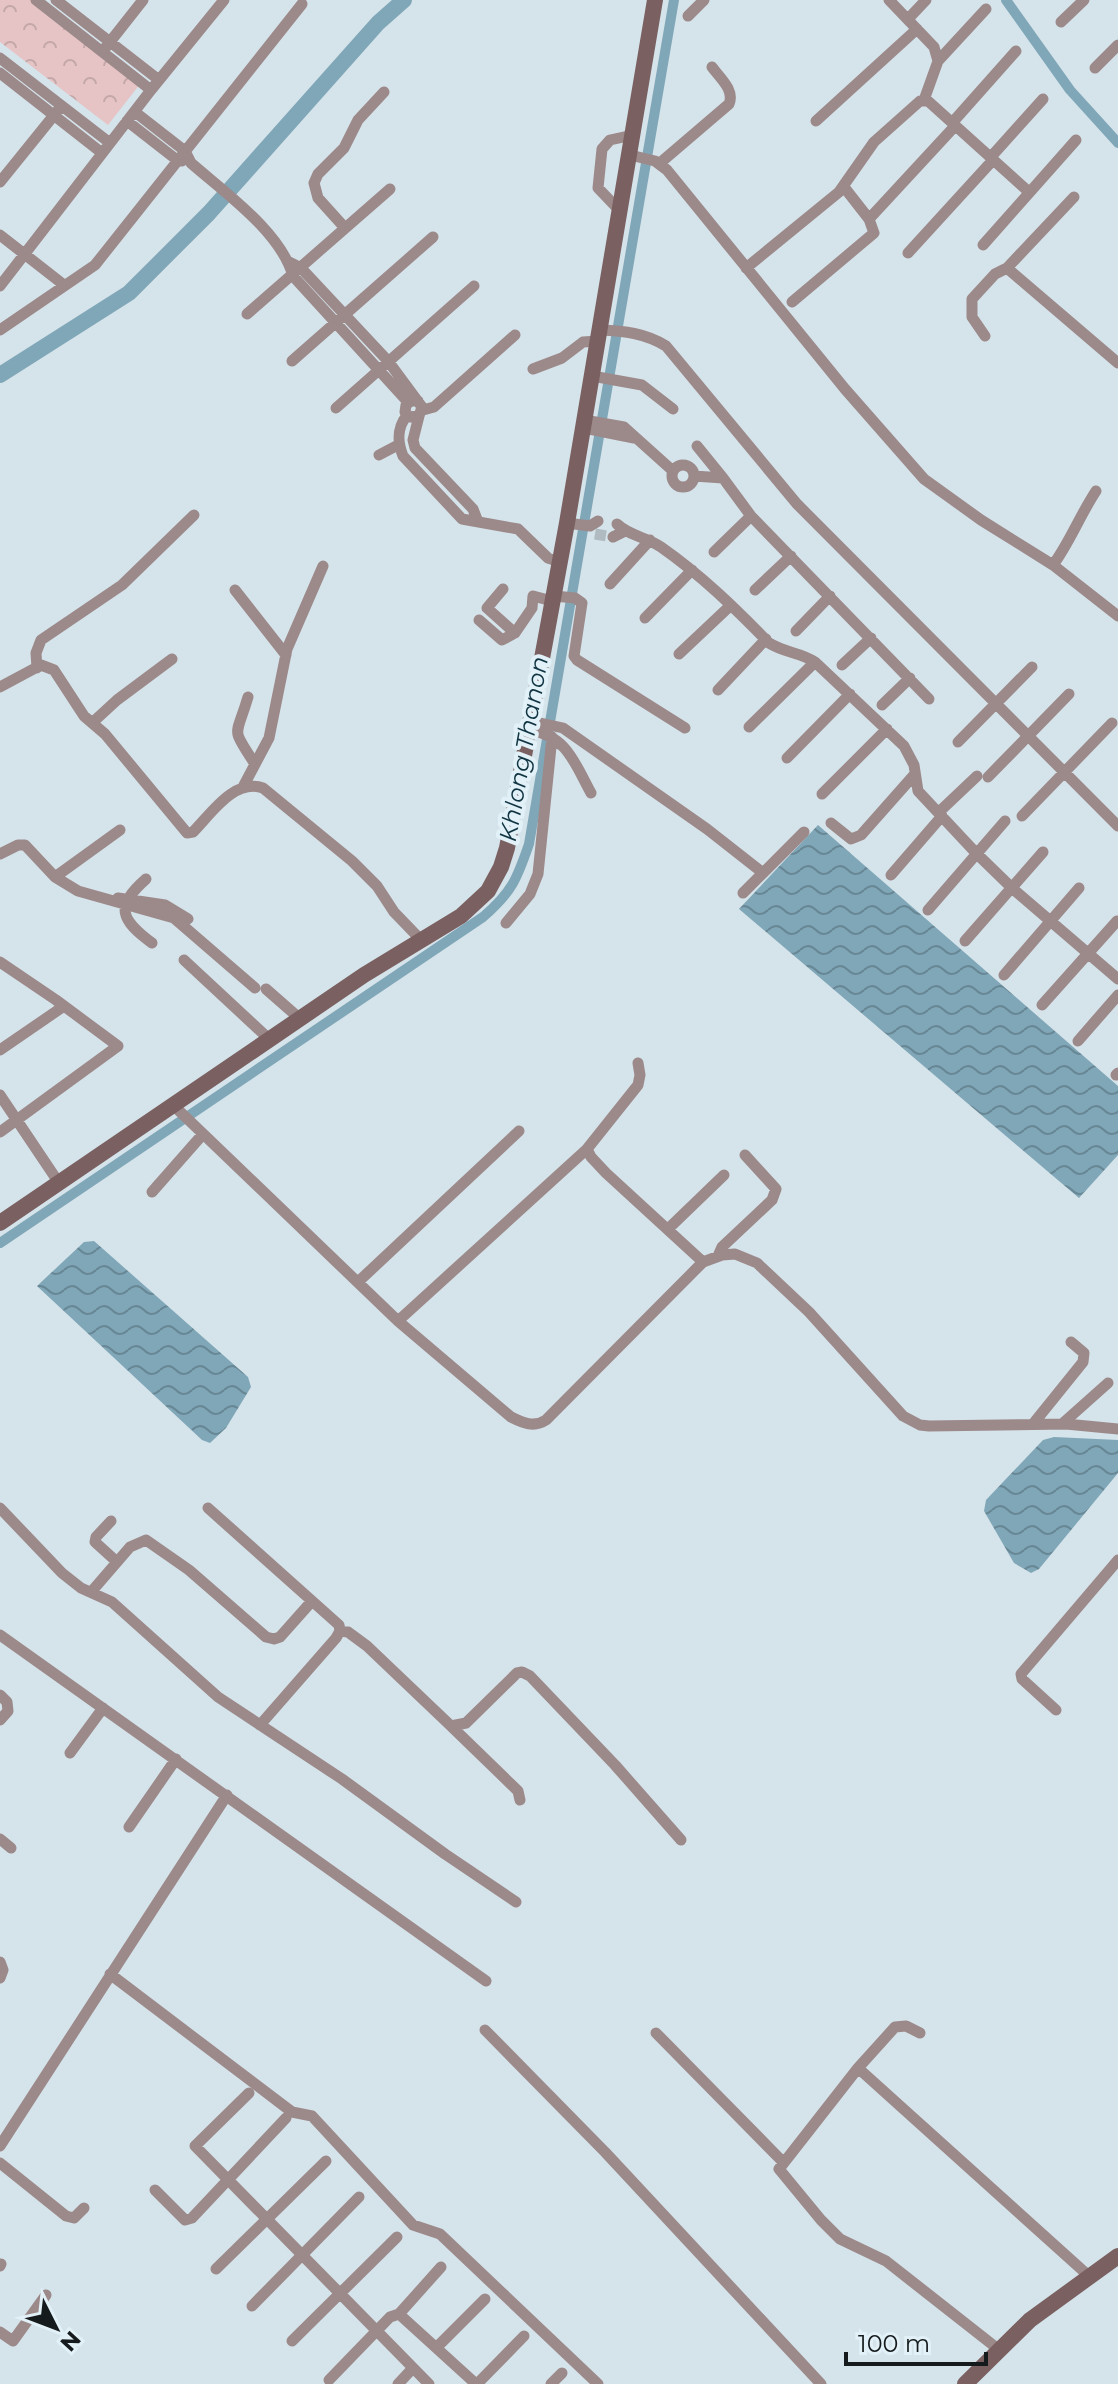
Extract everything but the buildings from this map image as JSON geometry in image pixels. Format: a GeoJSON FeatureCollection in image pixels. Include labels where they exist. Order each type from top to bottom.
{"type":"FeatureCollection","features":[{"type":"Feature","properties":{"kind":"street"},"geometry":{"type":"LineString","coordinates":[[36,0],[57,4],[159,80]]}},
{"type":"Feature","properties":{"kind":"street"},"geometry":{"type":"LineString","coordinates":[[102,52],[143,0]]}},
{"type":"Feature","properties":{"kind":"street"},"geometry":{"type":"LineString","coordinates":[[0,286],[224,0]]}},
{"type":"Feature","properties":{"kind":"street"},"geometry":{"type":"LineString","coordinates":[[0,1223],[175,1108],[296,1020],[461,916],[488,891],[501,867],[532,726],[560,562],[588,425],[621,212],[634,155],[633,135],[655,0]]}},
{"type":"Feature","properties":{"kind":"street"},"geometry":{"type":"LineString","coordinates":[[688,16],[704,0]]}},
{"type":"Feature","properties":{"kind":"street"},"geometry":{"type":"LineString","coordinates":[[889,0],[934,47],[938,61]]}},
{"type":"Feature","properties":{"kind":"street"},"geometry":{"type":"LineString","coordinates":[[908,19],[926,0]]}},
{"type":"Feature","properties":{"kind":"street"},"geometry":{"type":"LineString","coordinates":[[1061,22],[1084,0]]}},
{"type":"Feature","properties":{"kind":"street"},"geometry":{"type":"LineString","coordinates":[[57,4],[102,52],[151,90]]}},
{"type":"Feature","properties":{"kind":"street"},"geometry":{"type":"LineString","coordinates":[[0,330],[95,265],[302,4]]}},
{"type":"Feature","properties":{"kind":"street"},"geometry":{"type":"LineString","coordinates":[[746,268],[844,187],[874,142],[924,100],[938,61],[986,9]]}},
{"type":"Feature","properties":{"kind":"street"},"geometry":{"type":"LineString","coordinates":[[816,121],[917,29]]}},
{"type":"Feature","properties":{"kind":"street"},"geometry":{"type":"LineString","coordinates":[[1095,68],[1118,45]]}},
{"type":"Feature","properties":{"kind":"street"},"geometry":{"type":"LineString","coordinates":[[869,219],[1016,51]]}},
{"type":"Feature","properties":{"kind":"street"},"geometry":{"type":"LineString","coordinates":[[658,162],[729,104],[728,88],[712,67]]}},
{"type":"Feature","properties":{"kind":"street"},"geometry":{"type":"LineString","coordinates":[[3,70],[110,143]]}},
{"type":"Feature","properties":{"kind":"street"},"geometry":{"type":"LineString","coordinates":[[345,228],[318,198],[314,183],[318,174],[344,148],[358,120],[384,92]]}},
{"type":"Feature","properties":{"kind":"street"},"geometry":{"type":"LineString","coordinates":[[908,253],[1043,99]]}},
{"type":"Feature","properties":{"kind":"street"},"geometry":{"type":"LineString","coordinates":[[924,100],[1029,192]]}},
{"type":"Feature","properties":{"kind":"street"},"geometry":{"type":"LineString","coordinates":[[58,110],[102,153]]}},
{"type":"Feature","properties":{"kind":"street"},"geometry":{"type":"LineString","coordinates":[[0,182],[58,110]]}},
{"type":"Feature","properties":{"kind":"street"},"geometry":{"type":"LineString","coordinates":[[131,116],[191,163],[258,224],[378,370],[415,409]]}},
{"type":"Feature","properties":{"kind":"street"},"geometry":{"type":"LineString","coordinates":[[621,212],[598,188],[600,153],[610,140],[633,135]]}},
{"type":"Feature","properties":{"kind":"street"},"geometry":{"type":"LineString","coordinates":[[983,245],[1076,140]]}},
{"type":"Feature","properties":{"kind":"street"},"geometry":{"type":"LineString","coordinates":[[634,155],[658,162],[845,389],[924,479],[981,520],[1053,565],[1118,616]]}},
{"type":"Feature","properties":{"kind":"street"},"geometry":{"type":"LineString","coordinates":[[792,302],[872,237],[874,231],[869,219],[844,187]]}},
{"type":"Feature","properties":{"kind":"street"},"geometry":{"type":"LineString","coordinates":[[247,314],[390,189]]}},
{"type":"Feature","properties":{"kind":"street"},"geometry":{"type":"LineString","coordinates":[[985,336],[972,317],[972,299],[995,274],[1007,268],[1074,197]]}},
{"type":"Feature","properties":{"kind":"street"},"geometry":{"type":"LineString","coordinates":[[0,235],[64,285]]}},
{"type":"Feature","properties":{"kind":"street"},"geometry":{"type":"LineString","coordinates":[[292,361],[433,237]]}},
{"type":"Feature","properties":{"kind":"street"},"geometry":{"type":"LineString","coordinates":[[1007,268],[1118,363]]}},
{"type":"Feature","properties":{"kind":"street"},"geometry":{"type":"LineString","coordinates":[[336,408],[474,286]]}},
{"type":"Feature","properties":{"kind":"street"},"geometry":{"type":"LineString","coordinates":[[339,319],[388,361],[415,409],[415,448],[473,509],[478,522]]}},
{"type":"Feature","properties":{"kind":"street"},"geometry":{"type":"LineString","coordinates":[[533,369],[562,358],[583,342],[602,334],[628,332],[653,338],[666,346],[797,504],[1118,826]]}},
{"type":"Feature","properties":{"kind":"street"},"geometry":{"type":"LineString","coordinates":[[515,335],[434,407],[415,409],[400,424],[398,445],[403,456],[462,519],[518,529],[548,558],[560,562]]}},
{"type":"Feature","properties":{"kind":"street"},"geometry":{"type":"LineString","coordinates":[[595,377],[642,385],[673,409]]}},
{"type":"Feature","properties":{"kind":"street"},"geometry":{"type":"LineString","coordinates":[[588,425],[612,429],[634,438],[673,471],[686,465],[694,476],[723,478]]}},
{"type":"Feature","properties":{"kind":"street"},"geometry":{"type":"LineString","coordinates":[[379,455],[398,445]]}},
{"type":"Feature","properties":{"kind":"street"},"geometry":{"type":"LineString","coordinates":[[697,446],[751,516],[929,699]]}},
{"type":"Feature","properties":{"kind":"street"},"geometry":{"type":"LineString","coordinates":[[1053,565],[1070,541],[1080,516],[1096,491]]}},
{"type":"Feature","properties":{"kind":"street"},"geometry":{"type":"LineString","coordinates":[[37,668],[37,644],[41,640],[122,585],[194,515]]}},
{"type":"Feature","properties":{"kind":"street"},"geometry":{"type":"LineString","coordinates":[[714,552],[751,516]]}},
{"type":"Feature","properties":{"kind":"street"},"geometry":{"type":"LineString","coordinates":[[569,523],[592,527]]}},
{"type":"Feature","properties":{"kind":"street"},"geometry":{"type":"LineString","coordinates":[[613,537],[621,527],[650,540],[692,570],[784,653],[801,654],[815,662],[904,746],[914,765],[918,791],[976,853],[1118,979]]}},
{"type":"Feature","properties":{"kind":"street"},"geometry":{"type":"LineString","coordinates":[[610,584],[650,540]]}},
{"type":"Feature","properties":{"kind":"street"},"geometry":{"type":"LineString","coordinates":[[755,590],[791,556]]}},
{"type":"Feature","properties":{"kind":"street"},"geometry":{"type":"LineString","coordinates":[[244,785],[269,738],[286,655],[323,566]]}},
{"type":"Feature","properties":{"kind":"street"},"geometry":{"type":"LineString","coordinates":[[645,618],[692,570]]}},
{"type":"Feature","properties":{"kind":"street"},"geometry":{"type":"LineString","coordinates":[[503,589],[487,608],[515,633]]}},
{"type":"Feature","properties":{"kind":"street"},"geometry":{"type":"LineString","coordinates":[[235,590],[286,655]]}},
{"type":"Feature","properties":{"kind":"street"},"geometry":{"type":"LineString","coordinates":[[479,620],[502,640],[515,633],[532,608],[533,596],[575,598],[582,603],[583,609],[574,656],[577,660],[685,728]]}},
{"type":"Feature","properties":{"kind":"street"},"geometry":{"type":"LineString","coordinates":[[796,631],[830,596]]}},
{"type":"Feature","properties":{"kind":"street"},"geometry":{"type":"LineString","coordinates":[[679,654],[731,605]]}},
{"type":"Feature","properties":{"kind":"street"},"geometry":{"type":"LineString","coordinates":[[842,665],[871,638]]}},
{"type":"Feature","properties":{"kind":"street"},"geometry":{"type":"LineString","coordinates":[[718,690],[766,639]]}},
{"type":"Feature","properties":{"kind":"street"},"geometry":{"type":"LineString","coordinates":[[92,723],[172,659]]}},
{"type":"Feature","properties":{"kind":"street"},"geometry":{"type":"LineString","coordinates":[[749,727],[815,662]]}},
{"type":"Feature","properties":{"kind":"street"},"geometry":{"type":"LineString","coordinates":[[0,687],[37,668],[47,666],[54,670],[84,716],[105,734],[187,833],[193,832],[244,785],[263,788],[352,861],[422,941]]}},
{"type":"Feature","properties":{"kind":"street"},"geometry":{"type":"LineString","coordinates":[[958,742],[1032,667]]}},
{"type":"Feature","properties":{"kind":"street"},"geometry":{"type":"LineString","coordinates":[[882,705],[910,678]]}},
{"type":"Feature","properties":{"kind":"street"},"geometry":{"type":"LineString","coordinates":[[787,758],[850,694]]}},
{"type":"Feature","properties":{"kind":"street"},"geometry":{"type":"LineString","coordinates":[[891,875],[941,814],[1027,737],[1069,694]]}},
{"type":"Feature","properties":{"kind":"street"},"geometry":{"type":"LineString","coordinates":[[248,697],[236,730],[237,737],[255,764]]}},
{"type":"Feature","properties":{"kind":"street"},"geometry":{"type":"LineString","coordinates":[[1022,816],[1112,723]]}},
{"type":"Feature","properties":{"kind":"street"},"geometry":{"type":"LineString","coordinates":[[532,726],[602,754],[763,873]]}},
{"type":"Feature","properties":{"kind":"street"},"geometry":{"type":"LineString","coordinates":[[822,794],[887,729]]}},
{"type":"Feature","properties":{"kind":"street"},"geometry":{"type":"LineString","coordinates":[[552,732],[571,756],[591,793]]}},
{"type":"Feature","properties":{"kind":"street"},"geometry":{"type":"LineString","coordinates":[[506,923],[530,894],[538,874],[552,732]]}},
{"type":"Feature","properties":{"kind":"street"},"geometry":{"type":"LineString","coordinates":[[831,823],[851,839],[861,835],[915,774]]}},
{"type":"Feature","properties":{"kind":"street"},"geometry":{"type":"LineString","coordinates":[[928,910],[1005,821]]}},
{"type":"Feature","properties":{"kind":"street"},"geometry":{"type":"LineString","coordinates":[[55,877],[120,830]]}},
{"type":"Feature","properties":{"kind":"street"},"geometry":{"type":"LineString","coordinates":[[743,893],[804,832]]}},
{"type":"Feature","properties":{"kind":"street"},"geometry":{"type":"LineString","coordinates":[[0,854],[25,845],[55,877],[78,891],[174,918],[218,950],[296,1020]]}},
{"type":"Feature","properties":{"kind":"street"},"geometry":{"type":"LineString","coordinates":[[965,941],[1043,852]]}},
{"type":"Feature","properties":{"kind":"street"},"geometry":{"type":"LineString","coordinates":[[146,879],[129,894],[126,903],[130,925],[152,943]]}},
{"type":"Feature","properties":{"kind":"street"},"geometry":{"type":"LineString","coordinates":[[1004,975],[1079,888]]}},
{"type":"Feature","properties":{"kind":"street"},"geometry":{"type":"LineString","coordinates":[[1042,1005],[1117,921]]}},
{"type":"Feature","properties":{"kind":"street"},"geometry":{"type":"LineString","coordinates":[[184,960],[269,1039]]}},
{"type":"Feature","properties":{"kind":"street"},"geometry":{"type":"LineString","coordinates":[[0,1132],[118,1046],[1,965]]}},
{"type":"Feature","properties":{"kind":"street"},"geometry":{"type":"LineString","coordinates":[[1078,1041],[1118,995]]}},
{"type":"Feature","properties":{"kind":"street"},"geometry":{"type":"LineString","coordinates":[[0,1050],[64,1006]]}},
{"type":"Feature","properties":{"kind":"street"},"geometry":{"type":"LineString","coordinates":[[398,1321],[587,1149],[638,1085],[638,1063]]}},
{"type":"Feature","properties":{"kind":"street"},"geometry":{"type":"LineString","coordinates":[[0,1095],[59,1183]]}},
{"type":"Feature","properties":{"kind":"street"},"geometry":{"type":"LineString","coordinates":[[175,1108],[398,1321],[511,1417],[524,1424],[540,1424],[703,1262],[735,1254],[757,1263],[809,1312],[903,1416],[912,1421],[929,1426],[1062,1424],[1118,1429]]}},
{"type":"Feature","properties":{"kind":"street"},"geometry":{"type":"LineString","coordinates":[[152,1192],[199,1130]]}},
{"type":"Feature","properties":{"kind":"street"},"geometry":{"type":"LineString","coordinates":[[358,1282],[519,1131]]}},
{"type":"Feature","properties":{"kind":"street"},"geometry":{"type":"LineString","coordinates":[[587,1149],[606,1173],[703,1262]]}},
{"type":"Feature","properties":{"kind":"street"},"geometry":{"type":"LineString","coordinates":[[718,1256],[722,1247],[776,1193],[776,1189],[745,1155]]}},
{"type":"Feature","properties":{"kind":"street"},"geometry":{"type":"LineString","coordinates":[[668,1229],[724,1175]]}},
{"type":"Feature","properties":{"kind":"street"},"geometry":{"type":"LineString","coordinates":[[1033,1424],[1083,1362],[1084,1353],[1071,1342]]}},
{"type":"Feature","properties":{"kind":"street"},"geometry":{"type":"LineString","coordinates":[[1062,1424],[1108,1383]]}},
{"type":"Feature","properties":{"kind":"street"},"geometry":{"type":"LineString","coordinates":[[0,1508],[62,1573],[81,1588],[112,1602],[218,1697],[331,1771],[516,1902]]}},
{"type":"Feature","properties":{"kind":"street"},"geometry":{"type":"LineString","coordinates":[[208,1508],[339,1625],[340,1631],[330,1646],[260,1725]]}},
{"type":"Feature","properties":{"kind":"street"},"geometry":{"type":"LineString","coordinates":[[111,1521],[95,1542],[117,1562]]}},
{"type":"Feature","properties":{"kind":"street"},"geometry":{"type":"LineString","coordinates":[[92,1591],[130,1547],[146,1540],[189,1570],[254,1628],[274,1639],[280,1637],[312,1601]]}},
{"type":"Feature","properties":{"kind":"street"},"geometry":{"type":"LineString","coordinates":[[1056,1710],[1022,1679],[1021,1674],[1118,1560]]}},
{"type":"Feature","properties":{"kind":"street"},"geometry":{"type":"LineString","coordinates":[[340,1631],[348,1632],[367,1646],[518,1791],[520,1800]]}},
{"type":"Feature","properties":{"kind":"street"},"geometry":{"type":"LineString","coordinates":[[0,1635],[486,1981]]}},
{"type":"Feature","properties":{"kind":"street"},"geometry":{"type":"LineString","coordinates":[[451,1726],[466,1723],[517,1673],[522,1672],[530,1676],[615,1765],[681,1840]]}},
{"type":"Feature","properties":{"kind":"street"},"geometry":{"type":"LineString","coordinates":[[0,1695],[7,1702],[8,1711],[0,1720]]}},
{"type":"Feature","properties":{"kind":"street"},"geometry":{"type":"LineString","coordinates":[[70,1753],[103,1708]]}},
{"type":"Feature","properties":{"kind":"street"},"geometry":{"type":"LineString","coordinates":[[129,1827],[176,1759]]}},
{"type":"Feature","properties":{"kind":"street"},"geometry":{"type":"LineString","coordinates":[[0,2146],[227,1795]]}},
{"type":"Feature","properties":{"kind":"street"},"geometry":{"type":"LineString","coordinates":[[0,1839],[11,1848]]}},
{"type":"Feature","properties":{"kind":"street"},"geometry":{"type":"LineString","coordinates":[[0,1962],[3,1970],[0,1978]]}},
{"type":"Feature","properties":{"kind":"street"},"geometry":{"type":"LineString","coordinates":[[110,1974],[292,2112],[312,2116],[413,2225],[440,2234],[598,2384]]}},
{"type":"Feature","properties":{"kind":"street"},"geometry":{"type":"LineString","coordinates":[[920,2033],[906,2026],[895,2027],[779,2166],[780,2172],[830,2230],[849,2244],[877,2255],[904,2273],[998,2349]]}},
{"type":"Feature","properties":{"kind":"street"},"geometry":{"type":"LineString","coordinates":[[485,2030],[605,2152],[821,2384]]}},
{"type":"Feature","properties":{"kind":"street"},"geometry":{"type":"LineString","coordinates":[[656,2033],[783,2162]]}},
{"type":"Feature","properties":{"kind":"street"},"geometry":{"type":"LineString","coordinates":[[858,2068],[1090,2277]]}},
{"type":"Feature","properties":{"kind":"street"},"geometry":{"type":"LineString","coordinates":[[249,2093],[195,2146],[429,2384]]}},
{"type":"Feature","properties":{"kind":"street"},"geometry":{"type":"LineString","coordinates":[[155,2190],[185,2220],[192,2218],[286,2118]]}},
{"type":"Feature","properties":{"kind":"street"},"geometry":{"type":"LineString","coordinates":[[216,2269],[326,2161]]}},
{"type":"Feature","properties":{"kind":"street"},"geometry":{"type":"LineString","coordinates":[[0,2163],[66,2216],[74,2218],[84,2208]]}},
{"type":"Feature","properties":{"kind":"street"},"geometry":{"type":"LineString","coordinates":[[252,2306],[359,2197]]}},
{"type":"Feature","properties":{"kind":"street"},"geometry":{"type":"LineString","coordinates":[[292,2341],[397,2237]]}},
{"type":"Feature","properties":{"kind":"street"},"geometry":{"type":"LineString","coordinates":[[965,2384],[1030,2320],[1118,2256]]}},
{"type":"Feature","properties":{"kind":"street"},"geometry":{"type":"LineString","coordinates":[[329,2380],[390,2317],[399,2314],[441,2267]]}},
{"type":"Feature","properties":{"kind":"street"},"geometry":{"type":"LineString","coordinates":[[0,2332],[13,2341],[46,2295]]}},
{"type":"Feature","properties":{"kind":"street"},"geometry":{"type":"LineString","coordinates":[[437,2347],[485,2299]]}},
{"type":"Feature","properties":{"kind":"street"},"geometry":{"type":"LineString","coordinates":[[399,2314],[477,2384],[524,2336]]}},
{"type":"Feature","properties":{"kind":"street"},"geometry":{"type":"LineString","coordinates":[[398,2384],[413,2368]]}},
{"type":"Feature","properties":{"kind":"street"},"geometry":{"type":"LineString","coordinates":[[551,2384],[562,2373]]}},
{"type":"Feature","properties":{"kind":"green space"},"geometry":{"type":"Polygon","coordinates":[[[0,0],[41,0],[144,79],[108,125],[0,42],[0,0]]]}},
{"type":"Feature","properties":{"kind":"water"},"geometry":{"type":"Polygon","coordinates":[[[818,825],[1118,1086],[1118,1155],[1079,1198],[739,909],[818,825]]]}},
{"type":"Feature","properties":{"kind":"water"},"geometry":{"type":"Polygon","coordinates":[[[94,1241],[248,1377],[251,1387],[226,1428],[210,1443],[202,1440],[37,1286],[84,1242],[94,1241]]]}},
{"type":"Feature","properties":{"kind":"water"},"geometry":{"type":"Polygon","coordinates":[[[1054,1437],[1118,1440],[1118,1473],[1039,1569],[1031,1573],[1014,1563],[984,1511],[986,1500],[1043,1440],[1054,1437]]]}},
{"type":"Feature","properties":{"kind":"waterway"},"geometry":{"type":"LineString","coordinates":[[0,375],[129,293],[209,213],[378,23],[404,0]]}},
{"type":"Feature","properties":{"kind":"waterway","name":"Khlong Thanon"},"geometry":{"type":"LineString","coordinates":[[0,1243],[483,917],[512,884],[529,844],[674,0]]}},
{"type":"Feature","properties":{"kind":"waterway"},"geometry":{"type":"LineString","coordinates":[[1006,0],[1070,90],[1118,143]]}},
{"type":"Feature","properties":{"kind":"tunnel"},"geometry":{"type":"LineString","coordinates":[[595,534],[613,537]]}}]}
